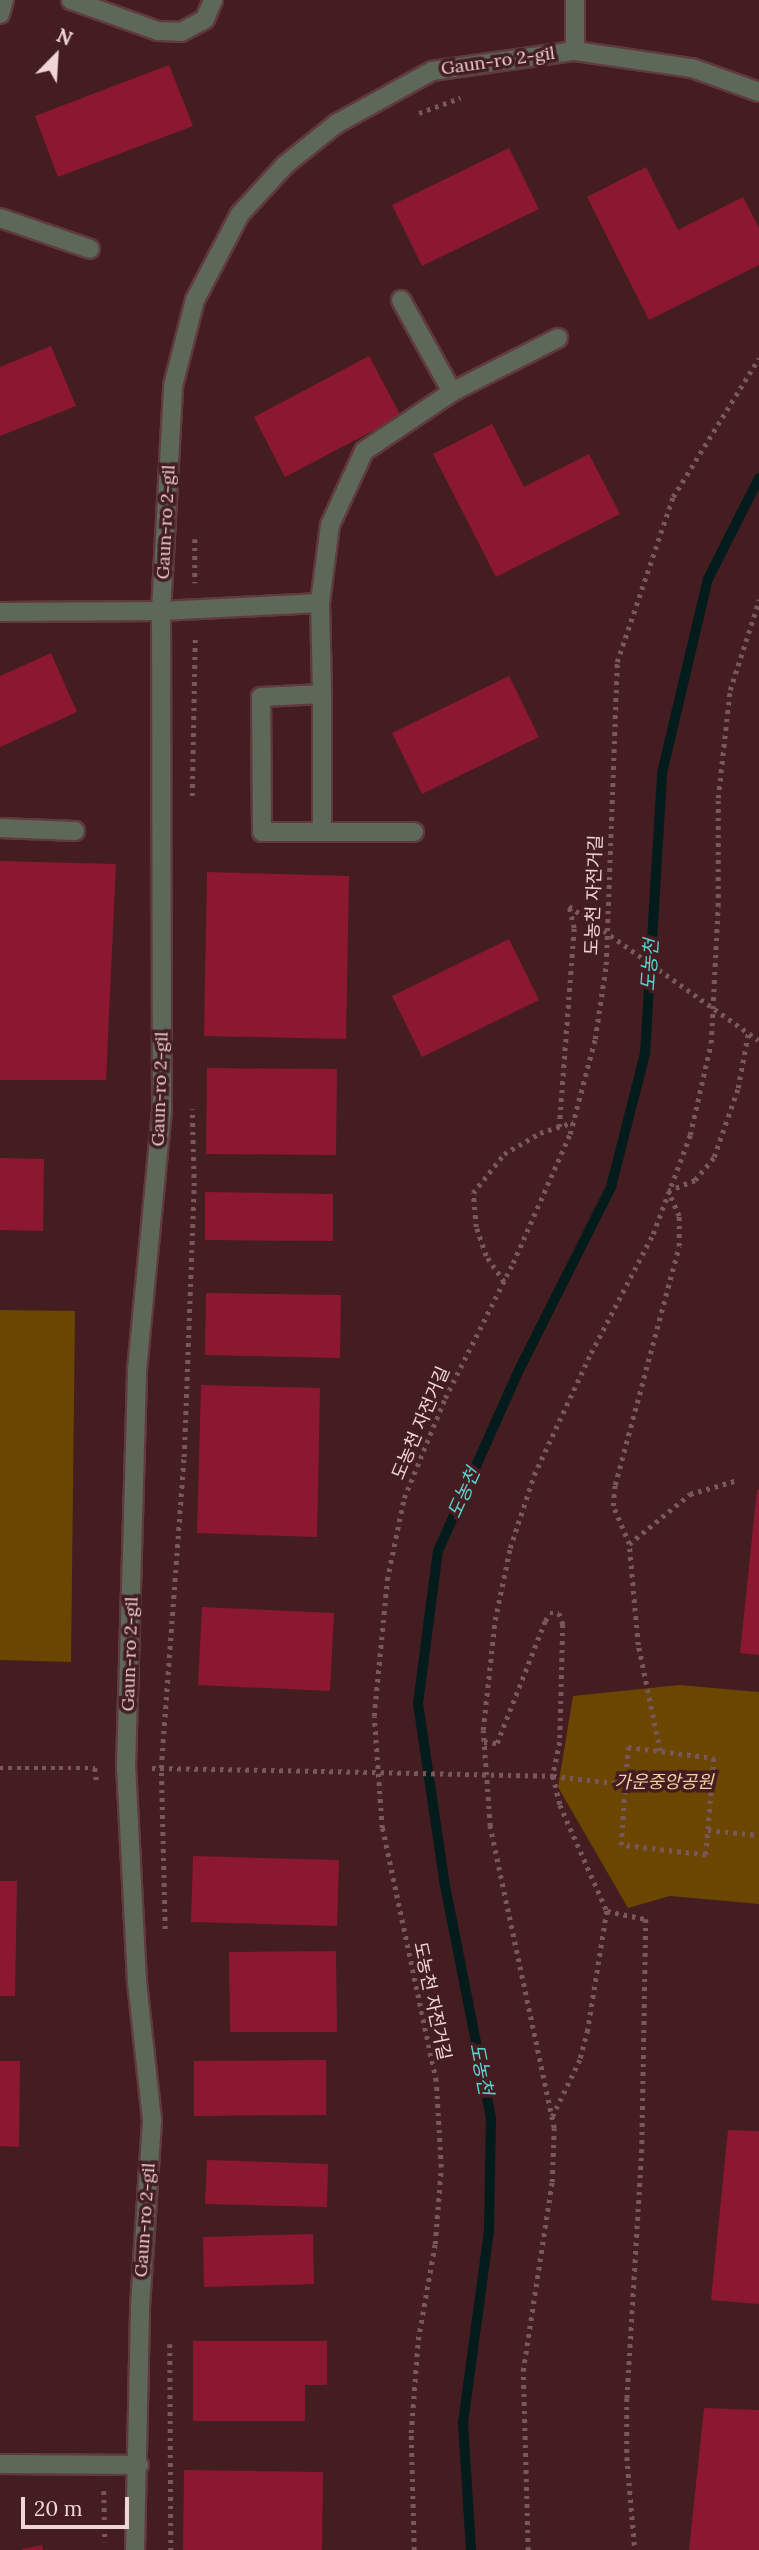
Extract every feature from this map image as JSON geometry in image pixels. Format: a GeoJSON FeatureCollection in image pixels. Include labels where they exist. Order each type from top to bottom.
{"type":"FeatureCollection","features":[{"type":"Feature","properties":{"kind":"street"},"geometry":{"type":"LineString","coordinates":[[0,15],[4,0]]}},
{"type":"Feature","properties":{"kind":"street"},"geometry":{"type":"LineString","coordinates":[[71,0],[158,31],[181,32],[205,19],[213,0]]}},
{"type":"Feature","properties":{"kind":"street"},"geometry":{"type":"LineString","coordinates":[[575,0],[575,51]]}},
{"type":"Feature","properties":{"kind":"street","name":"Gaun-ro 2-gil"},"geometry":{"type":"LineString","coordinates":[[135,2550],[139,2465],[139,2307],[152,2120],[137,1982],[127,1768],[137,1370],[162,1111],[161,611],[173,386],[195,300],[240,214],[285,165],[336,124],[432,71],[575,51],[692,68],[759,92]]}},
{"type":"Feature","properties":{"kind":"street"},"geometry":{"type":"LineString","coordinates":[[0,218],[90,249]]}},
{"type":"Feature","properties":{"kind":"street"},"geometry":{"type":"LineString","coordinates":[[401,300],[452,391]]}},
{"type":"Feature","properties":{"kind":"street"},"geometry":{"type":"LineString","coordinates":[[322,832],[320,603],[330,525],[364,451],[452,391],[558,338]]}},
{"type":"Feature","properties":{"kind":"street"},"geometry":{"type":"LineString","coordinates":[[0,612],[161,611],[320,603]]}},
{"type":"Feature","properties":{"kind":"street"},"geometry":{"type":"LineString","coordinates":[[321,694],[261,697],[262,832],[414,832]]}},
{"type":"Feature","properties":{"kind":"street"},"geometry":{"type":"LineString","coordinates":[[0,828],[75,831]]}},
{"type":"Feature","properties":{"kind":"street"},"geometry":{"type":"LineString","coordinates":[[0,2464],[139,2465]]}},
{"type":"Feature","properties":{"kind":"path"},"geometry":{"type":"LineString","coordinates":[[409,117],[446,100],[472,95]]}},
{"type":"Feature","properties":{"kind":"path","name":"도농천 자전거길"},"geometry":{"type":"LineString","coordinates":[[414,2550],[413,2407],[418,2340],[435,2244],[441,2167],[436,2081],[382,1828],[374,1716],[387,1580],[404,1498],[445,1398],[504,1282],[573,1122],[596,1039],[606,965],[617,662],[673,497],[759,358]]}},
{"type":"Feature","properties":{"kind":"path"},"geometry":{"type":"LineString","coordinates":[[192,800],[195,527]]}},
{"type":"Feature","properties":{"kind":"path"},"geometry":{"type":"LineString","coordinates":[[528,2550],[523,2371],[552,2182],[552,2118],[490,1826],[484,1742],[495,1620],[510,1548],[534,1475],[591,1353],[653,1234],[690,1135],[710,1043],[718,906],[718,799],[728,704],[759,600]]}},
{"type":"Feature","properties":{"kind":"path"},"geometry":{"type":"LineString","coordinates":[[559,1127],[574,928],[569,906],[758,1040]]}},
{"type":"Feature","properties":{"kind":"path"},"geometry":{"type":"LineString","coordinates":[[668,1191],[695,1180],[714,1157],[738,1088],[748,1034]]}},
{"type":"Feature","properties":{"kind":"path"},"geometry":{"type":"LineString","coordinates":[[165,1932],[161,1768],[184,1457],[194,1186],[192,1097]]}},
{"type":"Feature","properties":{"kind":"path"},"geometry":{"type":"LineString","coordinates":[[504,1282],[486,1256],[476,1227],[473,1193],[504,1154],[540,1133],[573,1122]]}},
{"type":"Feature","properties":{"kind":"path"},"geometry":{"type":"LineString","coordinates":[[660,1751],[638,1645],[629,1544],[613,1506],[615,1485],[678,1246],[679,1216],[668,1191]]}},
{"type":"Feature","properties":{"kind":"path"},"geometry":{"type":"LineString","coordinates":[[629,1544],[690,1493],[738,1480]]}},
{"type":"Feature","properties":{"kind":"path"},"geometry":{"type":"LineString","coordinates":[[484,1742],[497,1743],[545,1621],[550,1613],[559,1613],[562,1624],[560,1742],[553,1776],[560,1805],[607,1910],[580,2060],[552,2118]]}},
{"type":"Feature","properties":{"kind":"path"},"geometry":{"type":"LineString","coordinates":[[628,1747],[714,1758],[706,1854],[621,1845],[625,1784],[628,1747]]}},
{"type":"Feature","properties":{"kind":"path"},"geometry":{"type":"LineString","coordinates":[[0,1768],[95,1768]]}},
{"type":"Feature","properties":{"kind":"path"},"geometry":{"type":"LineString","coordinates":[[152,1768],[553,1776],[625,1784]]}},
{"type":"Feature","properties":{"kind":"path"},"geometry":{"type":"LineString","coordinates":[[708,1830],[759,1835]]}},
{"type":"Feature","properties":{"kind":"path"},"geometry":{"type":"LineString","coordinates":[[607,1910],[646,1919],[642,2148],[627,2398],[627,2456],[635,2550]]}},
{"type":"Feature","properties":{"kind":"path"},"geometry":{"type":"LineString","coordinates":[[169,2337],[172,2550]]}},
{"type":"Feature","properties":{"kind":"path"},"geometry":{"type":"LineString","coordinates":[[104,2487],[105,2550]]}},
{"type":"Feature","properties":{"kind":"green space"},"geometry":{"type":"Polygon","coordinates":[[[0,1310],[75,1311],[71,1662],[0,1660],[0,1310]]]}},
{"type":"Feature","properties":{"kind":"green space","name":"가운중앙공원"},"geometry":{"type":"Polygon","coordinates":[[[679,1685],[759,1692],[759,1904],[670,1896],[628,1908],[558,1787],[573,1696],[679,1685]]]}},
{"type":"Feature","properties":{"kind":"building"},"geometry":{"type":"Polygon","coordinates":[[[169,65],[193,126],[58,177],[35,116],[169,65]]]}},
{"type":"Feature","properties":{"kind":"building"},"geometry":{"type":"Polygon","coordinates":[[[509,148],[539,209],[422,266],[392,205],[509,148]]]}},
{"type":"Feature","properties":{"kind":"building"},"geometry":{"type":"Polygon","coordinates":[[[646,167],[678,230],[743,197],[759,228],[759,265],[649,320],[587,197],[646,167]]]}},
{"type":"Feature","properties":{"kind":"building"},"geometry":{"type":"Polygon","coordinates":[[[51,346],[76,406],[0,436],[0,367],[51,346]]]}},
{"type":"Feature","properties":{"kind":"building"},"geometry":{"type":"Polygon","coordinates":[[[369,356],[401,416],[285,477],[254,417],[369,356]]]}},
{"type":"Feature","properties":{"kind":"building"},"geometry":{"type":"Polygon","coordinates":[[[492,424],[524,487],[589,454],[620,514],[496,577],[433,454],[492,424]]]}},
{"type":"Feature","properties":{"kind":"building"},"geometry":{"type":"Polygon","coordinates":[[[51,653],[77,712],[0,747],[0,676],[51,653]]]}},
{"type":"Feature","properties":{"kind":"building"},"geometry":{"type":"Polygon","coordinates":[[[509,676],[539,737],[422,794],[392,733],[509,676]]]}},
{"type":"Feature","properties":{"kind":"building"},"geometry":{"type":"Polygon","coordinates":[[[0,861],[116,864],[106,1080],[0,1080],[0,861]]]}},
{"type":"Feature","properties":{"kind":"building"},"geometry":{"type":"Polygon","coordinates":[[[207,872],[349,876],[346,1039],[204,1036],[207,872]]]}},
{"type":"Feature","properties":{"kind":"building"},"geometry":{"type":"Polygon","coordinates":[[[509,939],[539,1000],[422,1057],[392,996],[509,939]]]}},
{"type":"Feature","properties":{"kind":"building"},"geometry":{"type":"Polygon","coordinates":[[[207,1068],[337,1069],[336,1155],[206,1154],[207,1068]]]}},
{"type":"Feature","properties":{"kind":"building"},"geometry":{"type":"Polygon","coordinates":[[[0,1158],[44,1159],[43,1231],[0,1230],[0,1158]]]}},
{"type":"Feature","properties":{"kind":"building"},"geometry":{"type":"Polygon","coordinates":[[[205,1192],[333,1194],[333,1241],[205,1240],[205,1192]]]}},
{"type":"Feature","properties":{"kind":"building"},"geometry":{"type":"Polygon","coordinates":[[[206,1293],[341,1295],[340,1358],[205,1355],[206,1293]]]}},
{"type":"Feature","properties":{"kind":"building"},"geometry":{"type":"Polygon","coordinates":[[[201,1385],[320,1388],[317,1537],[197,1533],[201,1385]]]}},
{"type":"Feature","properties":{"kind":"building"},"geometry":{"type":"Polygon","coordinates":[[[759,1490],[759,1655],[740,1653],[759,1490]]]}},
{"type":"Feature","properties":{"kind":"building"},"geometry":{"type":"Polygon","coordinates":[[[202,1607],[334,1613],[330,1691],[198,1685],[202,1607]]]}},
{"type":"Feature","properties":{"kind":"building"},"geometry":{"type":"Polygon","coordinates":[[[193,1856],[339,1860],[337,1926],[191,1922],[193,1856]]]}},
{"type":"Feature","properties":{"kind":"building"},"geometry":{"type":"Polygon","coordinates":[[[0,1881],[17,1881],[15,1996],[0,1996],[0,1881]]]}},
{"type":"Feature","properties":{"kind":"building"},"geometry":{"type":"Polygon","coordinates":[[[336,1951],[337,2032],[230,2032],[229,1952],[336,1951]]]}},
{"type":"Feature","properties":{"kind":"building"},"geometry":{"type":"Polygon","coordinates":[[[326,2060],[326,2115],[194,2116],[194,2061],[326,2060]]]}},
{"type":"Feature","properties":{"kind":"building"},"geometry":{"type":"Polygon","coordinates":[[[0,2061],[20,2061],[19,2147],[0,2146],[0,2061]]]}},
{"type":"Feature","properties":{"kind":"building"},"geometry":{"type":"Polygon","coordinates":[[[728,2130],[759,2131],[759,2304],[711,2300],[728,2130]]]}},
{"type":"Feature","properties":{"kind":"building"},"geometry":{"type":"Polygon","coordinates":[[[207,2160],[328,2164],[327,2207],[205,2204],[207,2160]]]}},
{"type":"Feature","properties":{"kind":"building"},"geometry":{"type":"Polygon","coordinates":[[[313,2234],[314,2284],[204,2287],[203,2237],[313,2234]]]}},
{"type":"Feature","properties":{"kind":"building"},"geometry":{"type":"Polygon","coordinates":[[[193,2341],[327,2341],[327,2385],[305,2385],[305,2421],[193,2421],[193,2341]]]}},
{"type":"Feature","properties":{"kind":"building"},"geometry":{"type":"Polygon","coordinates":[[[704,2408],[759,2410],[759,2550],[689,2550],[704,2408]]]}},
{"type":"Feature","properties":{"kind":"building"},"geometry":{"type":"Polygon","coordinates":[[[184,2470],[323,2472],[322,2550],[183,2550],[184,2470]]]}},
{"type":"Feature","properties":{"kind":"building"},"geometry":{"type":"Polygon","coordinates":[[[42,2545],[43,2550],[22,2550],[22,2549],[42,2545]]]}},
{"type":"Feature","properties":{"kind":"waterway","name":"도농천"},"geometry":{"type":"LineString","coordinates":[[471,2550],[463,2423],[489,2231],[491,2118],[445,1886],[418,1704],[438,1551],[520,1368],[611,1187],[645,1054],[662,773],[708,579],[759,478]]}}]}
